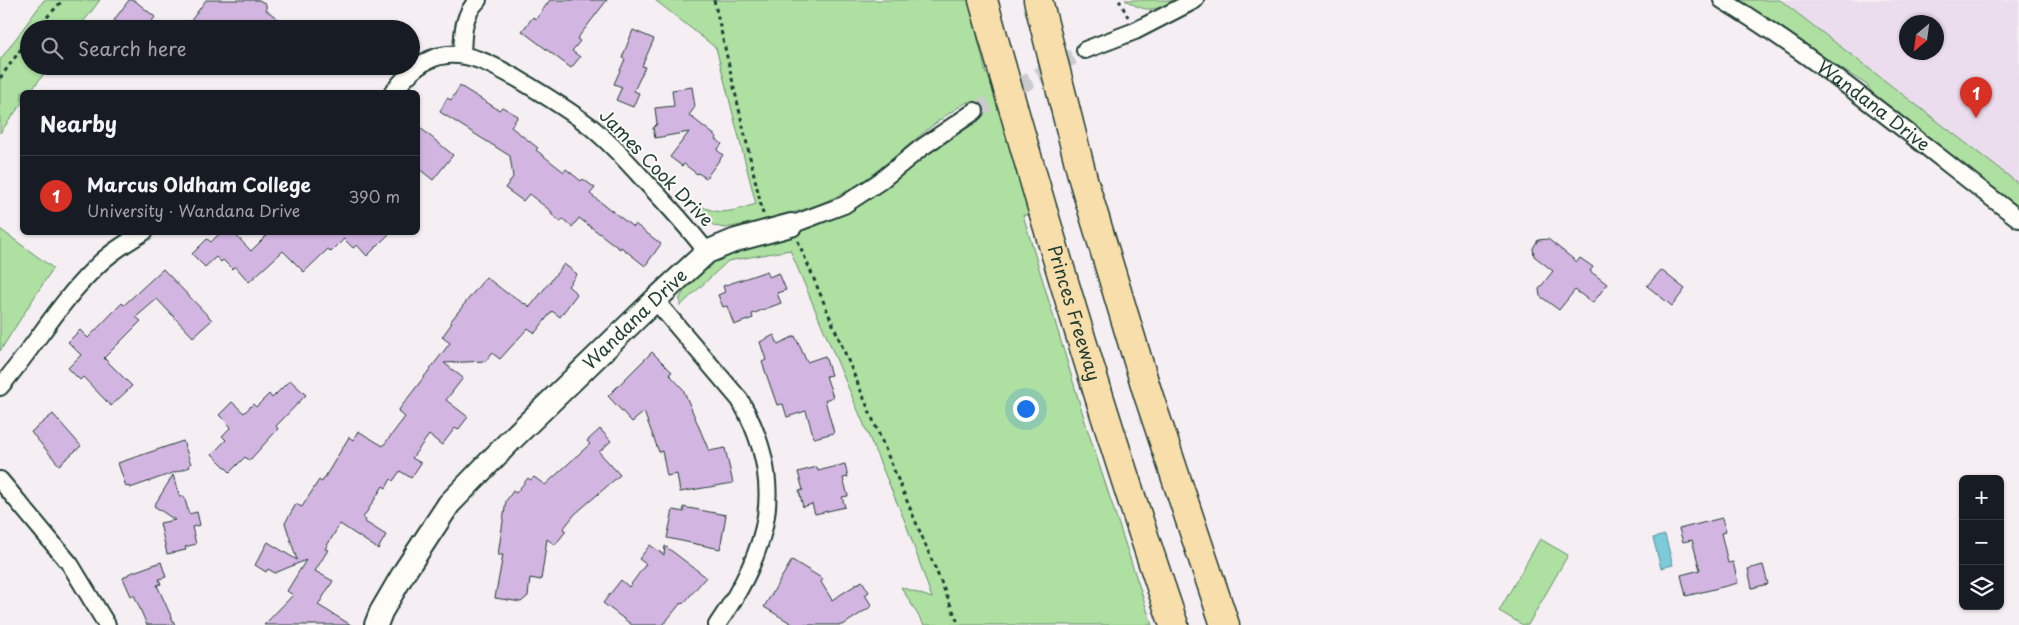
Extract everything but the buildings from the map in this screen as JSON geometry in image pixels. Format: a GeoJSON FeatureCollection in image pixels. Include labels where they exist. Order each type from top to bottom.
{"type":"FeatureCollection","features":[{"type":"Feature","properties":{"kind":"highway","name":"Princes Freeway"},"geometry":{"type":"LineString","coordinates":[[983,0],[1078,336],[1127,490],[1174,625]]}},
{"type":"Feature","properties":{"kind":"highway"},"geometry":{"type":"LineString","coordinates":[[1038,0],[1092,207],[1147,391],[1225,625]]}},
{"type":"Feature","properties":{"kind":"street"},"geometry":{"type":"LineString","coordinates":[[462,55],[463,28],[466,15],[478,0]]}},
{"type":"Feature","properties":{"kind":"street"},"geometry":{"type":"LineString","coordinates":[[1085,50],[1135,32],[1195,0]]}},
{"type":"Feature","properties":{"kind":"street","name":"Wandana Drive"},"geometry":{"type":"LineString","coordinates":[[1722,0],[1769,28],[2019,219]]}},
{"type":"Feature","properties":{"kind":"street","name":"James Cook Drive"},"geometry":{"type":"LineString","coordinates":[[420,66],[446,55],[462,55],[482,60],[570,111],[592,128],[668,205],[707,252]]}},
{"type":"Feature","properties":{"kind":"street","name":"James Cook Drive"},"geometry":{"type":"LineString","coordinates":[[395,90],[409,75]]}},
{"type":"Feature","properties":{"kind":"street","name":"Wandana Drive"},"geometry":{"type":"LineString","coordinates":[[376,625],[381,612],[405,571],[449,504],[511,440],[707,252],[736,240],[791,224],[844,204],[879,182],[921,148],[975,112]]}},
{"type":"Feature","properties":{"kind":"street"},"geometry":{"type":"LineString","coordinates":[[0,387],[76,289],[94,269],[111,254],[140,235]]}},
{"type":"Feature","properties":{"kind":"street"},"geometry":{"type":"LineString","coordinates":[[656,300],[740,400],[755,433],[766,475],[768,512],[760,545],[752,568],[719,624]]}},
{"type":"Feature","properties":{"kind":"street"},"geometry":{"type":"LineString","coordinates":[[0,480],[70,564],[107,625]]}},
{"type":"Feature","properties":{"kind":"path"},"geometry":{"type":"LineString","coordinates":[[44,20],[63,0]]}},
{"type":"Feature","properties":{"kind":"path"},"geometry":{"type":"LineString","coordinates":[[714,0],[767,232]]}},
{"type":"Feature","properties":{"kind":"path"},"geometry":{"type":"LineString","coordinates":[[0,78],[20,50]]}},
{"type":"Feature","properties":{"kind":"path"},"geometry":{"type":"LineString","coordinates":[[791,224],[959,625]]}},
{"type":"Feature","properties":{"kind":"shaded area"},"geometry":{"type":"Polygon","coordinates":[[[1780,0],[2019,0],[2019,184],[1780,0]]]}},
{"type":"Feature","properties":{"kind":"green space"},"geometry":{"type":"Polygon","coordinates":[[[44,0],[100,0],[85,20],[29,20],[44,0]]]}},
{"type":"Feature","properties":{"kind":"green space"},"geometry":{"type":"Polygon","coordinates":[[[655,0],[969,0],[986,74],[992,76],[1030,215],[1023,215],[1087,428],[1152,625],[924,625],[901,587],[932,598],[906,524],[790,250],[728,261],[680,306],[680,298],[689,283],[722,253],[766,243],[814,227],[848,213],[878,194],[931,150],[979,121],[969,101],[929,128],[866,179],[833,198],[799,211],[763,220],[726,228],[714,226],[693,202],[710,210],[724,212],[756,204],[716,48],[655,0]]]}},
{"type":"Feature","properties":{"kind":"green space"},"geometry":{"type":"Polygon","coordinates":[[[1125,0],[1179,0],[1158,8],[1146,9],[1125,0]]]}},
{"type":"Feature","properties":{"kind":"green space"},"geometry":{"type":"Polygon","coordinates":[[[1733,0],[1780,0],[2019,184],[2019,207],[1875,97],[1867,85],[1733,0]]]}},
{"type":"Feature","properties":{"kind":"green space"},"geometry":{"type":"Polygon","coordinates":[[[20,33],[20,75],[43,75],[32,90],[20,90],[20,106],[0,133],[0,60],[20,33]]]}},
{"type":"Feature","properties":{"kind":"green space"},"geometry":{"type":"Polygon","coordinates":[[[0,229],[53,268],[0,351],[0,229]]]}},
{"type":"Feature","properties":{"kind":"green space"},"geometry":{"type":"Polygon","coordinates":[[[1540,539],[1568,555],[1528,625],[1523,625],[1499,611],[1540,539]]]}},
{"type":"Feature","properties":{"kind":"water"},"geometry":{"type":"Polygon","coordinates":[[[1665,535],[1673,565],[1661,568],[1653,538],[1665,535]]]}},
{"type":"Feature","properties":{"kind":"tunnel"},"geometry":{"type":"LineString","coordinates":[[975,111],[1085,50]]}},
{"type":"Feature","properties":{"kind":"place","name":"Marcus Oldham College"},"geometry":{"type":"Point","coordinates":[1976,118]}}]}
